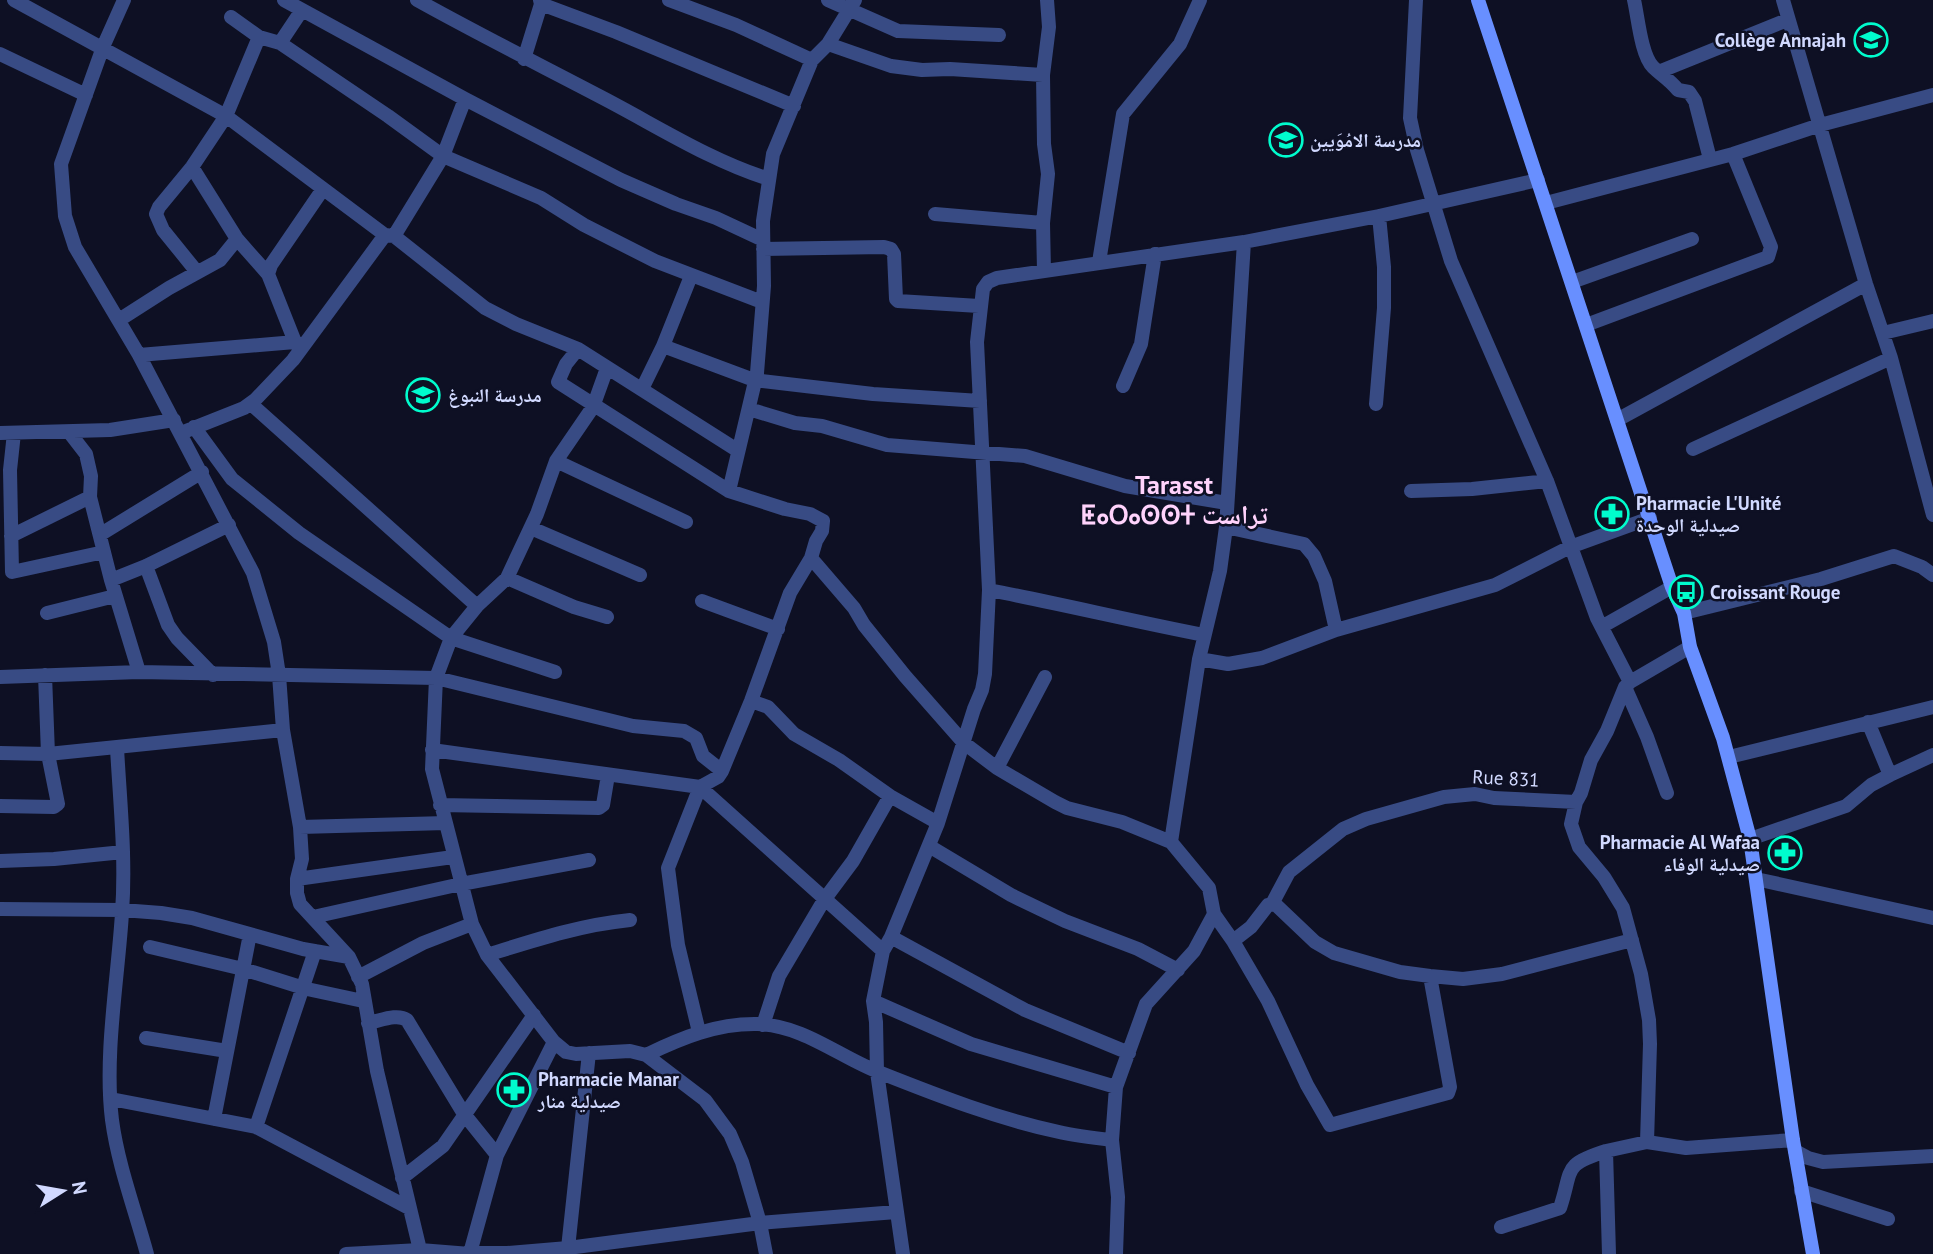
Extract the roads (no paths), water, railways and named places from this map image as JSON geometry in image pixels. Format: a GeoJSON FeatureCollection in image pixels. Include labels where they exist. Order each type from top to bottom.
{"type":"FeatureCollection","features":[{"type":"Feature","properties":{"kind":"street"},"geometry":{"type":"LineString","coordinates":[[14,0],[226,116],[485,308],[516,324],[578,349],[737,450]]}},
{"type":"Feature","properties":{"kind":"street"},"geometry":{"type":"LineString","coordinates":[[124,0],[103,47],[61,164],[65,216],[75,247],[183,427],[202,472],[253,573],[265,607],[274,642],[284,730],[300,827],[302,859],[297,879],[300,904],[349,957],[362,984],[363,1001],[420,1250]]}},
{"type":"Feature","properties":{"kind":"street"},"geometry":{"type":"LineString","coordinates":[[284,0],[621,180],[716,218],[763,245],[884,247],[891,249],[894,254],[898,301],[979,306]]}},
{"type":"Feature","properties":{"kind":"street"},"geometry":{"type":"LineString","coordinates":[[417,0],[734,168],[769,179]]}},
{"type":"Feature","properties":{"kind":"street"},"geometry":{"type":"LineString","coordinates":[[668,0],[736,24],[812,60]]}},
{"type":"Feature","properties":{"kind":"street"},"geometry":{"type":"LineString","coordinates":[[828,0],[852,4],[879,24],[898,31],[999,34]]}},
{"type":"Feature","properties":{"kind":"street"},"geometry":{"type":"LineString","coordinates":[[1044,271],[1043,223],[1048,174],[1044,144],[1043,75],[1049,27],[1047,0]]}},
{"type":"Feature","properties":{"kind":"street"},"geometry":{"type":"LineString","coordinates":[[1099,262],[1123,114],[1180,44],[1200,0]]}},
{"type":"Feature","properties":{"kind":"street"},"geometry":{"type":"LineString","coordinates":[[1416,0],[1410,118],[1451,261],[1547,481],[1597,618],[1628,684],[1667,793]]}},
{"type":"Feature","properties":{"kind":"street"},"geometry":{"type":"LineString","coordinates":[[1478,0],[1672,587],[1684,614],[1690,647],[1729,757],[1750,839],[1794,1145],[1813,1254]]}},
{"type":"Feature","properties":{"kind":"street"},"geometry":{"type":"LineString","coordinates":[[1634,0],[1644,53],[1653,67],[1661,71],[1678,90],[1689,92],[1695,101],[1710,159]]}},
{"type":"Feature","properties":{"kind":"street"},"geometry":{"type":"LineString","coordinates":[[1783,0],[1866,284],[1891,358],[1933,515]]}},
{"type":"Feature","properties":{"kind":"street"},"geometry":{"type":"LineString","coordinates":[[524,59],[541,2],[794,106]]}},
{"type":"Feature","properties":{"kind":"street"},"geometry":{"type":"LineString","coordinates":[[729,491],[757,373],[769,179],[780,135],[812,60],[828,44],[852,4]]}},
{"type":"Feature","properties":{"kind":"street"},"geometry":{"type":"LineString","coordinates":[[280,43],[302,10]]}},
{"type":"Feature","properties":{"kind":"street"},"geometry":{"type":"LineString","coordinates":[[231,17],[259,37],[280,43],[443,156],[541,198],[618,244],[691,276],[762,302]]}},
{"type":"Feature","properties":{"kind":"street"},"geometry":{"type":"LineString","coordinates":[[1661,71],[1787,20]]}},
{"type":"Feature","properties":{"kind":"street"},"geometry":{"type":"LineString","coordinates":[[197,272],[163,230],[156,214],[226,116],[259,37]]}},
{"type":"Feature","properties":{"kind":"street"},"geometry":{"type":"LineString","coordinates":[[828,44],[901,68],[1043,75]]}},
{"type":"Feature","properties":{"kind":"street"},"geometry":{"type":"LineString","coordinates":[[0,54],[86,95]]}},
{"type":"Feature","properties":{"kind":"street"},"geometry":{"type":"LineString","coordinates":[[1546,203],[1733,154],[1820,125],[1933,95]]}},
{"type":"Feature","properties":{"kind":"street"},"geometry":{"type":"LineString","coordinates":[[104,552],[15,573],[11,569],[5,470],[7,433],[183,427],[251,404],[293,360],[299,343],[390,235],[443,156],[465,99]]}},
{"type":"Feature","properties":{"kind":"street"},"geometry":{"type":"LineString","coordinates":[[1586,326],[1768,257],[1771,247],[1733,154]]}},
{"type":"Feature","properties":{"kind":"street"},"geometry":{"type":"LineString","coordinates":[[192,167],[237,239],[268,274],[299,343]]}},
{"type":"Feature","properties":{"kind":"street"},"geometry":{"type":"LineString","coordinates":[[903,1254],[877,1072],[873,1001],[883,951],[938,823],[985,674],[989,590],[977,342],[983,289],[988,282],[997,278],[1244,242],[1379,216],[1538,180]]}},
{"type":"Feature","properties":{"kind":"street"},"geometry":{"type":"LineString","coordinates":[[268,274],[271,265],[323,189]]}},
{"type":"Feature","properties":{"kind":"street"},"geometry":{"type":"LineString","coordinates":[[935,214],[1043,223]]}},
{"type":"Feature","properties":{"kind":"street"},"geometry":{"type":"LineString","coordinates":[[1376,404],[1384,281],[1379,216]]}},
{"type":"Feature","properties":{"kind":"street"},"geometry":{"type":"LineString","coordinates":[[118,320],[220,260],[237,239]]}},
{"type":"Feature","properties":{"kind":"street"},"geometry":{"type":"LineString","coordinates":[[1572,282],[1692,239]]}},
{"type":"Feature","properties":{"kind":"street"},"geometry":{"type":"LineString","coordinates":[[1171,842],[1199,659],[1220,571],[1226,527],[1244,242]]}},
{"type":"Feature","properties":{"kind":"street"},"geometry":{"type":"LineString","coordinates":[[1123,386],[1141,344],[1155,254]]}},
{"type":"Feature","properties":{"kind":"street"},"geometry":{"type":"LineString","coordinates":[[642,389],[663,346],[691,276]]}},
{"type":"Feature","properties":{"kind":"street"},"geometry":{"type":"LineString","coordinates":[[1617,420],[1866,284]]}},
{"type":"Feature","properties":{"kind":"street"},"geometry":{"type":"LineString","coordinates":[[1883,333],[1933,321]]}},
{"type":"Feature","properties":{"kind":"street"},"geometry":{"type":"LineString","coordinates":[[139,355],[299,343]]}},
{"type":"Feature","properties":{"kind":"street"},"geometry":{"type":"LineString","coordinates":[[663,346],[754,380],[873,394],[980,401]]}},
{"type":"Feature","properties":{"kind":"street"},"geometry":{"type":"LineString","coordinates":[[578,349],[566,364],[558,382],[593,407],[729,491],[810,514],[822,521],[822,531],[811,558],[790,593],[751,701],[722,771],[718,777],[700,787],[670,859],[667,877],[678,945],[699,1032]]}},
{"type":"Feature","properties":{"kind":"street"},"geometry":{"type":"LineString","coordinates":[[1693,449],[1891,358]]}},
{"type":"Feature","properties":{"kind":"street"},"geometry":{"type":"LineString","coordinates":[[607,369],[593,407],[556,461],[531,528],[507,578],[477,606],[451,638],[436,678],[432,769],[472,924],[487,955],[554,1042],[566,1052],[576,1054],[630,1051],[646,1055],[705,1100],[730,1134],[742,1162],[766,1254]]}},
{"type":"Feature","properties":{"kind":"street"},"geometry":{"type":"LineString","coordinates":[[251,404],[477,606]]}},
{"type":"Feature","properties":{"kind":"street"},"geometry":{"type":"LineString","coordinates":[[749,409],[795,423],[822,426],[887,444],[981,450],[1026,456],[1125,486],[1227,503]]}},
{"type":"Feature","properties":{"kind":"street"},"geometry":{"type":"LineString","coordinates":[[183,427],[232,479],[299,533],[451,638],[555,673]]}},
{"type":"Feature","properties":{"kind":"street"},"geometry":{"type":"LineString","coordinates":[[69,432],[86,454],[91,476],[90,497],[111,580],[139,671]]}},
{"type":"Feature","properties":{"kind":"street"},"geometry":{"type":"LineString","coordinates":[[556,461],[686,522]]}},
{"type":"Feature","properties":{"kind":"street"},"geometry":{"type":"LineString","coordinates":[[101,534],[202,472]]}},
{"type":"Feature","properties":{"kind":"street"},"geometry":{"type":"LineString","coordinates":[[1411,491],[1472,489],[1547,481]]}},
{"type":"Feature","properties":{"kind":"street"},"geometry":{"type":"LineString","coordinates":[[11,536],[90,497]]}},
{"type":"Feature","properties":{"kind":"street"},"geometry":{"type":"LineString","coordinates":[[1199,659],[1228,664],[1254,659],[1336,630],[1495,585],[1570,548],[1650,518]]}},
{"type":"Feature","properties":{"kind":"street"},"geometry":{"type":"LineString","coordinates":[[111,580],[229,525]]}},
{"type":"Feature","properties":{"kind":"street"},"geometry":{"type":"LineString","coordinates":[[1226,527],[1304,544],[1314,556],[1325,581],[1336,630]]}},
{"type":"Feature","properties":{"kind":"street"},"geometry":{"type":"LineString","coordinates":[[531,528],[640,575]]}},
{"type":"Feature","properties":{"kind":"street"},"geometry":{"type":"LineString","coordinates":[[1684,614],[1821,579],[1894,556],[1922,567],[1933,575]]}},
{"type":"Feature","properties":{"kind":"street"},"geometry":{"type":"LineString","coordinates":[[811,558],[854,608],[864,625],[905,676],[964,743],[1043,797],[1068,808],[1122,822],[1171,842],[1209,888],[1213,914],[1233,941],[1268,1001],[1307,1085],[1330,1125],[1448,1093],[1450,1087],[1430,976]]}},
{"type":"Feature","properties":{"kind":"street"},"geometry":{"type":"LineString","coordinates":[[146,566],[168,625],[213,675]]}},
{"type":"Feature","properties":{"kind":"street"},"geometry":{"type":"LineString","coordinates":[[507,578],[574,607],[607,617]]}},
{"type":"Feature","properties":{"kind":"street"},"geometry":{"type":"LineString","coordinates":[[1603,626],[1672,587]]}},
{"type":"Feature","properties":{"kind":"street"},"geometry":{"type":"LineString","coordinates":[[989,590],[1060,604],[1125,621],[1204,635]]}},
{"type":"Feature","properties":{"kind":"street"},"geometry":{"type":"LineString","coordinates":[[47,613],[116,596]]}},
{"type":"Feature","properties":{"kind":"street"},"geometry":{"type":"LineString","coordinates":[[702,601],[778,629]]}},
{"type":"Feature","properties":{"kind":"street"},"geometry":{"type":"LineString","coordinates":[[1647,1142],[1649,1020],[1641,974],[1623,908],[1604,877],[1579,847],[1572,824],[1576,802],[1591,760],[1628,684],[1690,647]]}},
{"type":"Feature","properties":{"kind":"street"},"geometry":{"type":"LineString","coordinates":[[0,677],[139,671],[213,675],[436,678],[633,726],[684,731],[696,738],[703,756],[722,771]]}},
{"type":"Feature","properties":{"kind":"street"},"geometry":{"type":"LineString","coordinates":[[0,806],[58,804],[48,754],[45,675]]}},
{"type":"Feature","properties":{"kind":"street"},"geometry":{"type":"LineString","coordinates":[[997,768],[1045,677]]}},
{"type":"Feature","properties":{"kind":"street"},"geometry":{"type":"LineString","coordinates":[[751,701],[768,707],[794,734],[839,760],[890,796],[938,823]]}},
{"type":"Feature","properties":{"kind":"street"},"geometry":{"type":"LineString","coordinates":[[1729,757],[1933,707]]}},
{"type":"Feature","properties":{"kind":"street"},"geometry":{"type":"LineString","coordinates":[[1868,722],[1890,775]]}},
{"type":"Feature","properties":{"kind":"street"},"geometry":{"type":"LineString","coordinates":[[0,753],[48,754],[284,730]]}},
{"type":"Feature","properties":{"kind":"street"},"geometry":{"type":"LineString","coordinates":[[117,748],[123,852],[122,910],[111,1054],[111,1099],[118,1148],[147,1254]]}},
{"type":"Feature","properties":{"kind":"street"},"geometry":{"type":"LineString","coordinates":[[432,750],[700,787],[883,951]]}},
{"type":"Feature","properties":{"kind":"street"},"geometry":{"type":"LineString","coordinates":[[1750,839],[1846,806],[1871,785],[1933,755]]}},
{"type":"Feature","properties":{"kind":"street"},"geometry":{"type":"LineString","coordinates":[[440,805],[599,808],[603,805],[608,775]]}},
{"type":"Feature","properties":{"kind":"street","name":"Rue 831"},"geometry":{"type":"LineString","coordinates":[[1233,941],[1251,928],[1268,905],[1272,904],[1289,872],[1343,829],[1366,819],[1444,797],[1475,794],[1494,798],[1576,802]]}},
{"type":"Feature","properties":{"kind":"street"},"geometry":{"type":"LineString","coordinates":[[763,1025],[779,976],[824,900],[853,861],[890,796]]}},
{"type":"Feature","properties":{"kind":"street"},"geometry":{"type":"LineString","coordinates":[[300,827],[446,823]]}},
{"type":"Feature","properties":{"kind":"street"},"geometry":{"type":"LineString","coordinates":[[929,846],[1011,895],[1066,922],[1138,949],[1178,970]]}},
{"type":"Feature","properties":{"kind":"street"},"geometry":{"type":"LineString","coordinates":[[0,861],[123,852]]}},
{"type":"Feature","properties":{"kind":"street"},"geometry":{"type":"LineString","coordinates":[[297,879],[453,858]]}},
{"type":"Feature","properties":{"kind":"street"},"geometry":{"type":"LineString","coordinates":[[313,917],[461,884],[589,860]]}},
{"type":"Feature","properties":{"kind":"street"},"geometry":{"type":"LineString","coordinates":[[1756,879],[1933,918]]}},
{"type":"Feature","properties":{"kind":"street"},"geometry":{"type":"LineString","coordinates":[[1272,904],[1315,942],[1334,953],[1400,972],[1430,976],[1463,979],[1502,974],[1632,940]]}},
{"type":"Feature","properties":{"kind":"street"},"geometry":{"type":"LineString","coordinates":[[0,909],[122,910],[191,918],[315,951],[349,957]]}},
{"type":"Feature","properties":{"kind":"street"},"geometry":{"type":"LineString","coordinates":[[1115,1254],[1118,1197],[1112,1140],[1116,1087],[1146,1004],[1194,951],[1213,914]]}},
{"type":"Feature","properties":{"kind":"street"},"geometry":{"type":"LineString","coordinates":[[487,955],[594,923],[630,920]]}},
{"type":"Feature","properties":{"kind":"street"},"geometry":{"type":"LineString","coordinates":[[358,977],[423,943],[472,924]]}},
{"type":"Feature","properties":{"kind":"street"},"geometry":{"type":"LineString","coordinates":[[214,1119],[250,933]]}},
{"type":"Feature","properties":{"kind":"street"},"geometry":{"type":"LineString","coordinates":[[891,937],[1025,1010],[1129,1053]]}},
{"type":"Feature","properties":{"kind":"street"},"geometry":{"type":"LineString","coordinates":[[150,947],[363,1001]]}},
{"type":"Feature","properties":{"kind":"street"},"geometry":{"type":"LineString","coordinates":[[256,1127],[315,951]]}},
{"type":"Feature","properties":{"kind":"street"},"geometry":{"type":"LineString","coordinates":[[873,1001],[971,1044],[1116,1087]]}},
{"type":"Feature","properties":{"kind":"street"},"geometry":{"type":"LineString","coordinates":[[402,1178],[443,1146],[534,1015]]}},
{"type":"Feature","properties":{"kind":"street"},"geometry":{"type":"LineString","coordinates":[[368,1023],[397,1017],[407,1020],[464,1114],[497,1154]]}},
{"type":"Feature","properties":{"kind":"street"},"geometry":{"type":"LineString","coordinates":[[646,1055],[688,1035],[732,1025],[785,1028],[818,1040],[877,1072],[981,1110],[1059,1132],[1112,1140]]}},
{"type":"Feature","properties":{"kind":"street"},"geometry":{"type":"LineString","coordinates":[[146,1038],[227,1051]]}},
{"type":"Feature","properties":{"kind":"street"},"geometry":{"type":"LineString","coordinates":[[470,1254],[497,1154],[554,1042]]}},
{"type":"Feature","properties":{"kind":"street"},"geometry":{"type":"LineString","coordinates":[[568,1248],[589,1053]]}},
{"type":"Feature","properties":{"kind":"street"},"geometry":{"type":"LineString","coordinates":[[111,1099],[256,1127],[409,1208]]}},
{"type":"Feature","properties":{"kind":"street"},"geometry":{"type":"LineString","coordinates":[[1501,1227],[1560,1208],[1574,1165],[1581,1159],[1647,1142],[1686,1148],[1794,1145],[1808,1158],[1823,1162],[1933,1156]]}},
{"type":"Feature","properties":{"kind":"street"},"geometry":{"type":"LineString","coordinates":[[1606,1151],[1609,1254]]}},
{"type":"Feature","properties":{"kind":"street"},"geometry":{"type":"LineString","coordinates":[[1801,1191],[1888,1219]]}},
{"type":"Feature","properties":{"kind":"street"},"geometry":{"type":"LineString","coordinates":[[346,1254],[420,1250],[470,1254],[507,1253],[568,1248],[760,1223],[896,1212]]}},
{"type":"Feature","properties":{"kind":"place","name":"Collège Annajah"},"geometry":{"type":"Point","coordinates":[1871,40]}},
{"type":"Feature","properties":{"kind":"place","name":"مدرسة الامُوَيين"},"geometry":{"type":"Point","coordinates":[1286,140]}},
{"type":"Feature","properties":{"kind":"place","name":"مدرسة النبوغ"},"geometry":{"type":"Point","coordinates":[423,395]}},
{"type":"Feature","properties":{"kind":"place","name":"Pharmacie L'Unité صيدلية الوحدة"},"geometry":{"type":"Point","coordinates":[1612,514]}},
{"type":"Feature","properties":{"kind":"place","name":"Croissant Rouge"},"geometry":{"type":"Point","coordinates":[1686,592]}},
{"type":"Feature","properties":{"kind":"place","name":"Pharmacie Al Wafaa صيدلية الوفاء"},"geometry":{"type":"Point","coordinates":[1785,853]}},
{"type":"Feature","properties":{"kind":"place","name":"Pharmacie Manar صيدلية منار"},"geometry":{"type":"Point","coordinates":[514,1090]}},
{"type":"Feature","properties":{"kind":"district","name":"Tarasst ⵟⴰⵔⴰⵙⵙⵜ تراست"},"geometry":{"type":"Point","coordinates":[1174,499]}}]}
